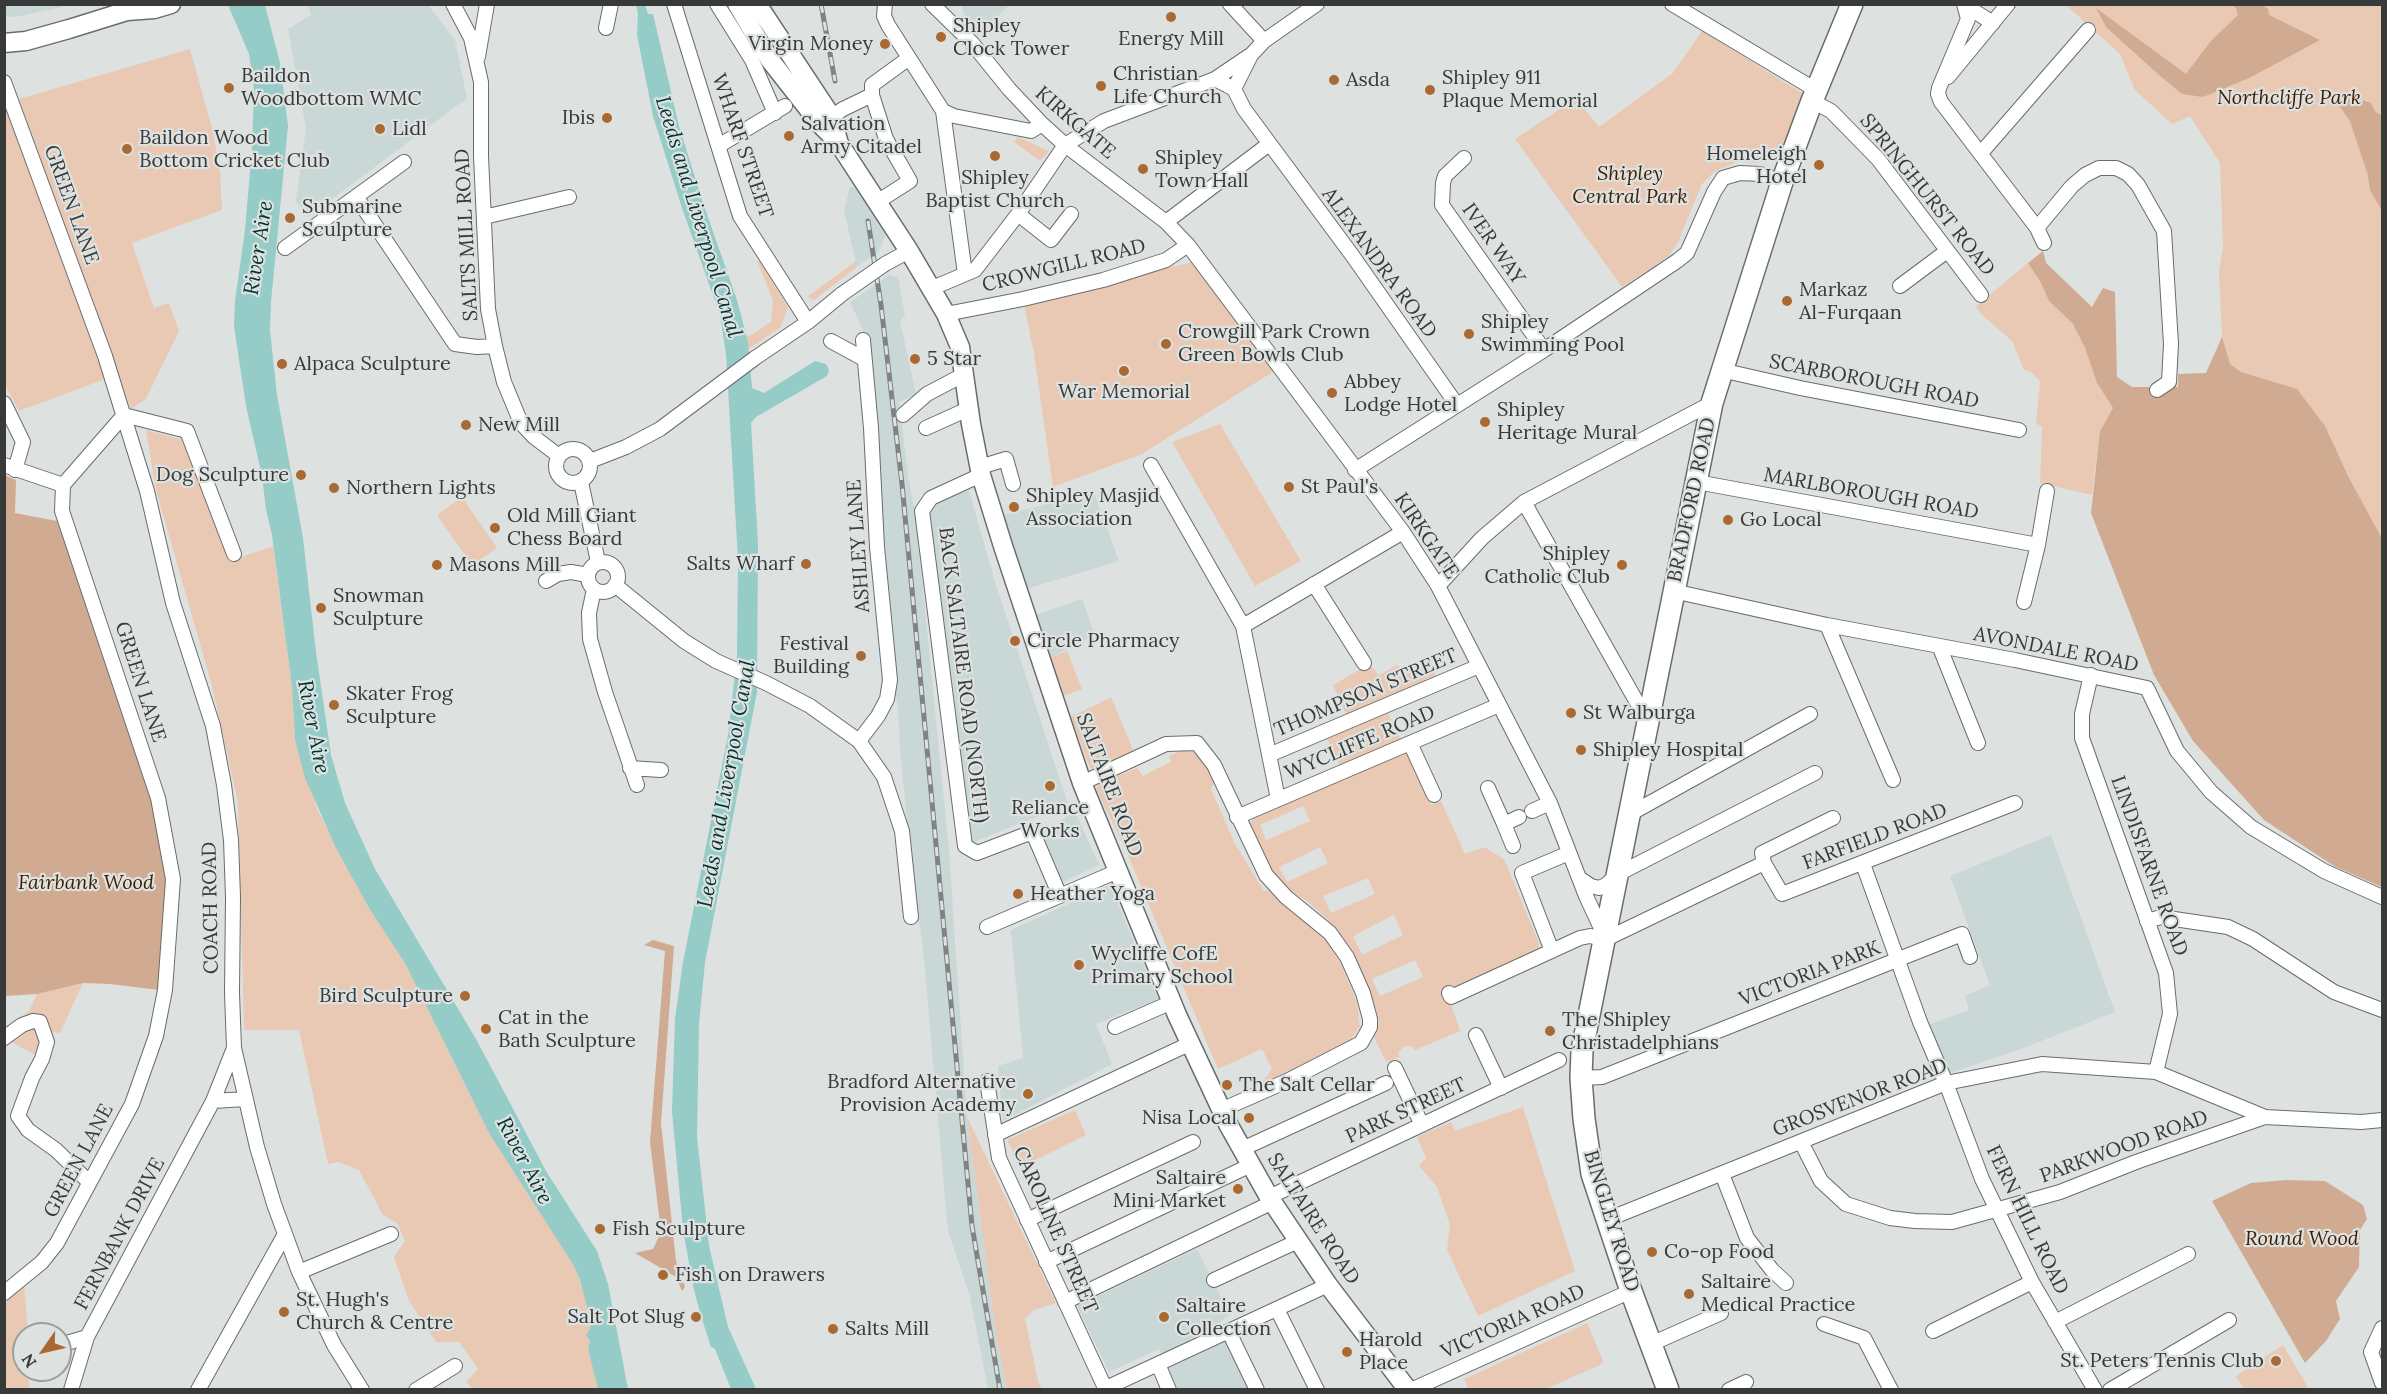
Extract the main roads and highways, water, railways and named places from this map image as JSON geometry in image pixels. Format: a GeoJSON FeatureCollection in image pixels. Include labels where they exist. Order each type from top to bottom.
{"type":"FeatureCollection","features":[{"type":"Feature","properties":{"kind":"highway","name":"BRADFORD ROAD"},"geometry":{"type":"LineString","coordinates":[[1590,1011],[1712,403],[1812,92],[1852,4]]}},
{"type":"Feature","properties":{"kind":"highway","name":"BINGLEY ROAD"},"geometry":{"type":"LineString","coordinates":[[1590,1011],[1582,1050],[1581,1078],[1592,1174],[1631,1291],[1668,1389]]}},
{"type":"Feature","properties":{"kind":"main road"},"geometry":{"type":"LineString","coordinates":[[4,43],[38,38],[133,8],[154,9],[171,4]]}},
{"type":"Feature","properties":{"kind":"main road"},"geometry":{"type":"LineString","coordinates":[[758,6],[826,121]]}},
{"type":"Feature","properties":{"kind":"main road"},"geometry":{"type":"LineString","coordinates":[[725,7],[826,121]]}},
{"type":"Feature","properties":{"kind":"main road","name":"SALTAIRE ROAD"},"geometry":{"type":"LineString","coordinates":[[826,121],[909,251],[946,314],[960,347],[968,409],[981,471],[1003,546],[1082,783],[1189,1044],[1221,1110],[1271,1200],[1328,1285],[1410,1389]]}},
{"type":"Feature","properties":{"kind":"water","name":"River Aire"},"geometry":{"type":"Polygon","coordinates":[[[228,5],[265,5],[280,63],[288,126],[270,330],[277,395],[303,538],[331,755],[345,803],[375,869],[476,1039],[546,1171],[597,1251],[608,1284],[628,1389],[598,1389],[588,1349],[590,1341],[586,1335],[590,1328],[590,1319],[574,1266],[489,1133],[406,965],[369,908],[336,848],[305,778],[295,739],[292,687],[272,535],[262,476],[246,406],[234,326],[252,148],[254,89],[249,54],[228,5]]]}},
{"type":"Feature","properties":{"kind":"water","name":"Leeds and Liverpool Canal"},"geometry":{"type":"Polygon","coordinates":[[[636,5],[645,5],[648,14],[653,14],[679,126],[737,300],[748,342],[752,388],[764,393],[815,361],[826,364],[829,370],[827,376],[756,417],[751,423],[758,544],[757,692],[705,962],[699,1024],[697,1137],[709,1246],[728,1327],[756,1389],[731,1389],[715,1349],[711,1347],[701,1316],[683,1230],[672,1111],[675,1019],[683,962],[728,735],[737,655],[738,560],[726,354],[720,315],[682,208],[653,116],[637,35],[636,5]]]}},
{"type":"Feature","properties":{"kind":"railway"},"geometry":{"type":"LineString","coordinates":[[821,4],[835,81]]}},
{"type":"Feature","properties":{"kind":"railway"},"geometry":{"type":"LineString","coordinates":[[868,221],[881,305],[902,484],[972,1226],[1000,1390]]}},
{"type":"Feature","properties":{"kind":"place","name":"Energy Mill"},"geometry":{"type":"Point","coordinates":[1171,17]}},
{"type":"Feature","properties":{"kind":"place","name":"Shipley Clock Tower"},"geometry":{"type":"Point","coordinates":[941,37]}},
{"type":"Feature","properties":{"kind":"place","name":"Virgin Money"},"geometry":{"type":"Point","coordinates":[885,44]}},
{"type":"Feature","properties":{"kind":"place","name":"Asda"},"geometry":{"type":"Point","coordinates":[1334,80]}},
{"type":"Feature","properties":{"kind":"place","name":"Christian Life Church"},"geometry":{"type":"Point","coordinates":[1101,86]}},
{"type":"Feature","properties":{"kind":"place","name":"Baildon Woodbottom WMC"},"geometry":{"type":"Point","coordinates":[229,88]}},
{"type":"Feature","properties":{"kind":"place","name":"Shipley 911 Plaque Memorial"},"geometry":{"type":"Point","coordinates":[1430,90]}},
{"type":"Feature","properties":{"kind":"place","name":"Ibis"},"geometry":{"type":"Point","coordinates":[607,118]}},
{"type":"Feature","properties":{"kind":"place","name":"Lidl"},"geometry":{"type":"Point","coordinates":[380,129]}},
{"type":"Feature","properties":{"kind":"place","name":"Salvation Army Citadel"},"geometry":{"type":"Point","coordinates":[789,136]}},
{"type":"Feature","properties":{"kind":"place","name":"Baildon Wood Bottom Cricket Club"},"geometry":{"type":"Point","coordinates":[127,149]}},
{"type":"Feature","properties":{"kind":"place","name":"Shipley Baptist Church"},"geometry":{"type":"Point","coordinates":[995,156]}},
{"type":"Feature","properties":{"kind":"place","name":"Homeleigh Hotel"},"geometry":{"type":"Point","coordinates":[1819,165]}},
{"type":"Feature","properties":{"kind":"place","name":"Shipley Town Hall"},"geometry":{"type":"Point","coordinates":[1143,169]}},
{"type":"Feature","properties":{"kind":"place","name":"Submarine Sculpture"},"geometry":{"type":"Point","coordinates":[290,218]}},
{"type":"Feature","properties":{"kind":"place","name":"Markaz Al-Furqaan"},"geometry":{"type":"Point","coordinates":[1787,301]}},
{"type":"Feature","properties":{"kind":"place","name":"Shipley Swimming Pool"},"geometry":{"type":"Point","coordinates":[1469,334]}},
{"type":"Feature","properties":{"kind":"place","name":"Crowgill Park Crown Green Bowls Club"},"geometry":{"type":"Point","coordinates":[1166,344]}},
{"type":"Feature","properties":{"kind":"place","name":"5 Star"},"geometry":{"type":"Point","coordinates":[915,359]}},
{"type":"Feature","properties":{"kind":"place","name":"Alpaca Sculpture"},"geometry":{"type":"Point","coordinates":[282,364]}},
{"type":"Feature","properties":{"kind":"place","name":"War Memorial"},"geometry":{"type":"Point","coordinates":[1124,371]}},
{"type":"Feature","properties":{"kind":"place","name":"Abbey Lodge Hotel"},"geometry":{"type":"Point","coordinates":[1332,393]}},
{"type":"Feature","properties":{"kind":"place","name":"Shipley Heritage Mural"},"geometry":{"type":"Point","coordinates":[1485,422]}},
{"type":"Feature","properties":{"kind":"place","name":"New Mill"},"geometry":{"type":"Point","coordinates":[466,425]}},
{"type":"Feature","properties":{"kind":"place","name":"Dog Sculpture"},"geometry":{"type":"Point","coordinates":[301,475]}},
{"type":"Feature","properties":{"kind":"place","name":"St Paul's"},"geometry":{"type":"Point","coordinates":[1289,487]}},
{"type":"Feature","properties":{"kind":"place","name":"Northern Lights"},"geometry":{"type":"Point","coordinates":[334,488]}},
{"type":"Feature","properties":{"kind":"place","name":"Shipley Masjid Association"},"geometry":{"type":"Point","coordinates":[1014,507]}},
{"type":"Feature","properties":{"kind":"place","name":"Go Local"},"geometry":{"type":"Point","coordinates":[1728,520]}},
{"type":"Feature","properties":{"kind":"place","name":"Old Mill Giant Chess Board"},"geometry":{"type":"Point","coordinates":[495,528]}},
{"type":"Feature","properties":{"kind":"place","name":"Salts Wharf"},"geometry":{"type":"Point","coordinates":[806,564]}},
{"type":"Feature","properties":{"kind":"place","name":"Masons Mill"},"geometry":{"type":"Point","coordinates":[437,565]}},
{"type":"Feature","properties":{"kind":"place","name":"Shipley Catholic Club"},"geometry":{"type":"Point","coordinates":[1622,565]}},
{"type":"Feature","properties":{"kind":"place","name":"Snowman Sculpture"},"geometry":{"type":"Point","coordinates":[321,608]}},
{"type":"Feature","properties":{"kind":"place","name":"Circle Pharmacy"},"geometry":{"type":"Point","coordinates":[1015,641]}},
{"type":"Feature","properties":{"kind":"place","name":"Festival Building"},"geometry":{"type":"Point","coordinates":[861,656]}},
{"type":"Feature","properties":{"kind":"place","name":"Skater Frog Sculpture"},"geometry":{"type":"Point","coordinates":[334,705]}},
{"type":"Feature","properties":{"kind":"place","name":"St Walburga"},"geometry":{"type":"Point","coordinates":[1571,713]}},
{"type":"Feature","properties":{"kind":"place","name":"Shipley Hospital"},"geometry":{"type":"Point","coordinates":[1581,750]}},
{"type":"Feature","properties":{"kind":"place","name":"Reliance Works"},"geometry":{"type":"Point","coordinates":[1050,786]}},
{"type":"Feature","properties":{"kind":"place","name":"Heather Yoga"},"geometry":{"type":"Point","coordinates":[1018,894]}},
{"type":"Feature","properties":{"kind":"place","name":"Wycliffe CofE Primary School"},"geometry":{"type":"Point","coordinates":[1079,965]}},
{"type":"Feature","properties":{"kind":"place","name":"Bird Sculpture"},"geometry":{"type":"Point","coordinates":[465,996]}},
{"type":"Feature","properties":{"kind":"place","name":"Cat in the Bath Sculpture"},"geometry":{"type":"Point","coordinates":[486,1029]}},
{"type":"Feature","properties":{"kind":"place","name":"The Shipley Christadelphians"},"geometry":{"type":"Point","coordinates":[1550,1031]}},
{"type":"Feature","properties":{"kind":"place","name":"The Salt Cellar"},"geometry":{"type":"Point","coordinates":[1227,1085]}},
{"type":"Feature","properties":{"kind":"place","name":"Bradford Alternative Provision Academy"},"geometry":{"type":"Point","coordinates":[1028,1094]}},
{"type":"Feature","properties":{"kind":"place","name":"Nisa Local"},"geometry":{"type":"Point","coordinates":[1249,1118]}},
{"type":"Feature","properties":{"kind":"place","name":"Saltaire Mini Market"},"geometry":{"type":"Point","coordinates":[1238,1189]}},
{"type":"Feature","properties":{"kind":"place","name":"Fish Sculpture"},"geometry":{"type":"Point","coordinates":[600,1229]}},
{"type":"Feature","properties":{"kind":"place","name":"Co-op Food"},"geometry":{"type":"Point","coordinates":[1652,1252]}},
{"type":"Feature","properties":{"kind":"place","name":"Fish on Drawers"},"geometry":{"type":"Point","coordinates":[663,1275]}},
{"type":"Feature","properties":{"kind":"place","name":"Saltaire Medical Practice"},"geometry":{"type":"Point","coordinates":[1689,1294]}},
{"type":"Feature","properties":{"kind":"place","name":"St. Hugh's Church & Centre"},"geometry":{"type":"Point","coordinates":[284,1312]}},
{"type":"Feature","properties":{"kind":"place","name":"Salt Pot Slug"},"geometry":{"type":"Point","coordinates":[696,1317]}},
{"type":"Feature","properties":{"kind":"place","name":"Saltaire Collection"},"geometry":{"type":"Point","coordinates":[1164,1317]}},
{"type":"Feature","properties":{"kind":"place","name":"Salts Mill"},"geometry":{"type":"Point","coordinates":[833,1329]}},
{"type":"Feature","properties":{"kind":"place","name":"Harold Place"},"geometry":{"type":"Point","coordinates":[1347,1352]}},
{"type":"Feature","properties":{"kind":"place","name":"St. Peters Tennis Club"},"geometry":{"type":"Point","coordinates":[2276,1361]}},
{"type":"Feature","properties":{"kind":"park label","name":"Northcliffe Park"},"geometry":{"type":"Point","coordinates":[2289,98]}},
{"type":"Feature","properties":{"kind":"park label","name":"Shipley Central Park"},"geometry":{"type":"Point","coordinates":[1630,186]}},
{"type":"Feature","properties":{"kind":"park label","name":"Fairbank Wood"},"geometry":{"type":"Point","coordinates":[86,883]}},
{"type":"Feature","properties":{"kind":"park label","name":"Round Wood"},"geometry":{"type":"Point","coordinates":[2302,1239]}}]}
